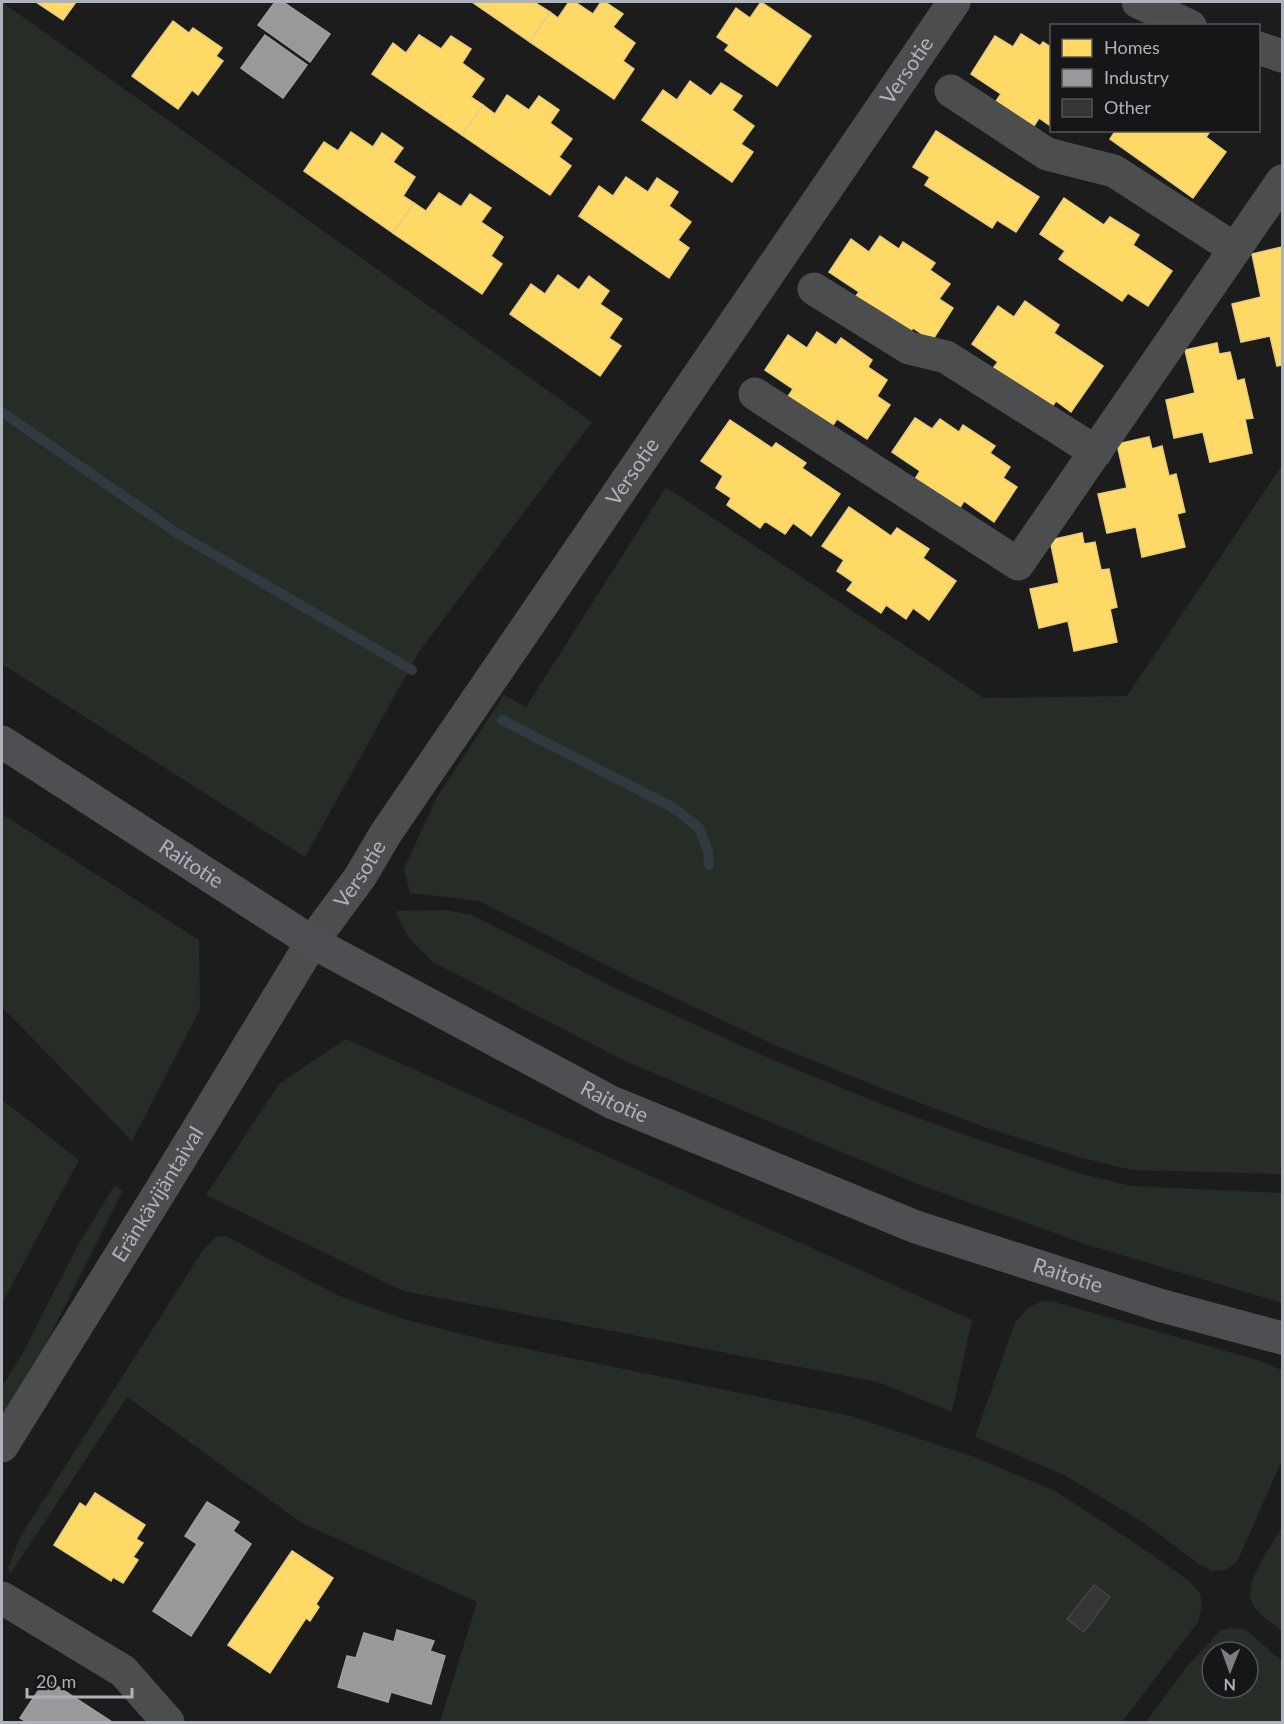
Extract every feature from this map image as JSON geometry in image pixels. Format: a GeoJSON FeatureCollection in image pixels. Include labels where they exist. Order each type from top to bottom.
{"type":"FeatureCollection","features":[{"type":"Feature","properties":{"kind":"main road","name":"Raitotie"},"geometry":{"type":"LineString","coordinates":[[2,742],[312,942],[611,1102],[916,1227],[1160,1305],[1282,1338]]}},
{"type":"Feature","properties":{"kind":"street","name":"Versotie"},"geometry":{"type":"LineString","coordinates":[[312,942],[360,878],[386,834],[954,2]]}},
{"type":"Feature","properties":{"kind":"street"},"geometry":{"type":"LineString","coordinates":[[1138,2],[1186,24]]}},
{"type":"Feature","properties":{"kind":"street"},"geometry":{"type":"LineString","coordinates":[[1260,49],[1282,56]]}},
{"type":"Feature","properties":{"kind":"street"},"geometry":{"type":"LineString","coordinates":[[951,91],[1047,154],[1114,171],[1235,249]]}},
{"type":"Feature","properties":{"kind":"street"},"geometry":{"type":"LineString","coordinates":[[755,394],[1018,564],[1282,181]]}},
{"type":"Feature","properties":{"kind":"street"},"geometry":{"type":"LineString","coordinates":[[814,289],[909,348],[946,357],[1096,452]]}},
{"type":"Feature","properties":{"kind":"street","name":"Eränkävijäntaival"},"geometry":{"type":"LineString","coordinates":[[2,1446],[312,942]]}},
{"type":"Feature","properties":{"kind":"street"},"geometry":{"type":"LineString","coordinates":[[2,1598],[123,1671],[168,1722]]}},
{"type":"Feature","properties":{"kind":"shaded area"},"geometry":{"type":"Polygon","coordinates":[[[2,2],[592,422],[419,652],[305,857],[2,664],[2,2]]]}},
{"type":"Feature","properties":{"kind":"shaded area"},"geometry":{"type":"Polygon","coordinates":[[[1282,465],[1282,1174],[1132,1170],[1081,1158],[987,1128],[777,1046],[622,973],[479,901],[410,893],[404,869],[436,799],[504,695],[526,707],[666,487],[984,698],[1127,696],[1282,465]]]}},
{"type":"Feature","properties":{"kind":"shaded area"},"geometry":{"type":"Polygon","coordinates":[[[2,814],[199,940],[200,1009],[132,1141],[2,1007],[2,814]]]}},
{"type":"Feature","properties":{"kind":"shaded area"},"geometry":{"type":"Polygon","coordinates":[[[446,910],[472,915],[619,990],[773,1060],[891,1108],[983,1141],[1078,1173],[1131,1186],[1282,1193],[1282,1303],[1088,1245],[920,1185],[625,1061],[433,962],[411,940],[396,911],[446,910]]]}},
{"type":"Feature","properties":{"kind":"shaded area"},"geometry":{"type":"Polygon","coordinates":[[[346,1039],[972,1320],[952,1412],[878,1382],[403,1291],[206,1195],[279,1084],[346,1039]]]}},
{"type":"Feature","properties":{"kind":"shaded area"},"geometry":{"type":"Polygon","coordinates":[[[2,1100],[79,1160],[2,1303],[2,1100]]]}},
{"type":"Feature","properties":{"kind":"shaded area"},"geometry":{"type":"Polygon","coordinates":[[[114,1186],[123,1190],[36,1364],[2,1420],[2,1387],[21,1356],[77,1247],[114,1186]]]}},
{"type":"Feature","properties":{"kind":"shaded area"},"geometry":{"type":"Polygon","coordinates":[[[226,1236],[337,1295],[400,1318],[493,1342],[851,1416],[972,1456],[1055,1491],[1187,1579],[1200,1593],[1202,1606],[1198,1622],[1122,1722],[440,1722],[477,1602],[302,1523],[127,1397],[11,1573],[8,1569],[20,1537],[203,1250],[215,1237],[226,1236]]]}},
{"type":"Feature","properties":{"kind":"shaded area"},"geometry":{"type":"Polygon","coordinates":[[[1042,1301],[1051,1301],[1257,1360],[1282,1370],[1282,1460],[1237,1562],[1226,1570],[1212,1571],[1200,1565],[1147,1525],[1064,1475],[975,1437],[1015,1322],[1028,1308],[1042,1301]]]}},
{"type":"Feature","properties":{"kind":"shaded area"},"geometry":{"type":"Polygon","coordinates":[[[1282,1527],[1282,1631],[1258,1611],[1250,1595],[1255,1575],[1282,1527]]]}},
{"type":"Feature","properties":{"kind":"shaded area"},"geometry":{"type":"Polygon","coordinates":[[[1231,1628],[1246,1630],[1258,1640],[1212,1640],[1221,1630],[1231,1628]]]}},
{"type":"Feature","properties":{"kind":"shaded area"},"geometry":{"type":"Polygon","coordinates":[[[1260,1642],[1282,1661],[1282,1722],[1146,1722],[1200,1652],[1200,1700],[1260,1700],[1260,1642]]]}},
{"type":"Feature","properties":{"kind":"building: Homes"},"geometry":{"type":"Polygon","coordinates":[[[36,2],[76,2],[63,20],[36,2]]]}},
{"type":"Feature","properties":{"kind":"building: Homes"},"geometry":{"type":"Polygon","coordinates":[[[472,2],[534,2],[550,12],[530,42],[472,2]]]}},
{"type":"Feature","properties":{"kind":"building: Homes"},"geometry":{"type":"Polygon","coordinates":[[[569,2],[575,2],[593,14],[601,2],[605,2],[623,14],[613,27],[635,43],[623,61],[634,69],[614,99],[530,42],[550,12],[558,18],[569,2]]]}},
{"type":"Feature","properties":{"kind":"building: Homes"},"geometry":{"type":"Polygon","coordinates":[[[761,2],[811,36],[777,86],[725,50],[729,45],[717,37],[736,8],[750,18],[761,2]]]}},
{"type":"Feature","properties":{"kind":"building: Homes"},"geometry":{"type":"Polygon","coordinates":[[[173,21],[189,33],[193,28],[222,48],[216,56],[223,61],[198,95],[192,90],[178,109],[132,76],[173,21]]]}},
{"type":"Feature","properties":{"kind":"building: Homes"},"geometry":{"type":"Polygon","coordinates":[[[1021,34],[1040,46],[1043,42],[1050,47],[1050,126],[1039,118],[1032,129],[994,104],[1001,94],[971,74],[995,36],[1013,47],[1021,34]]]}},
{"type":"Feature","properties":{"kind":"building: Homes"},"geometry":{"type":"Polygon","coordinates":[[[419,35],[441,49],[451,36],[471,49],[462,63],[484,79],[471,97],[483,105],[462,135],[372,74],[393,43],[406,53],[419,35]]]}},
{"type":"Feature","properties":{"kind":"building: Homes"},"geometry":{"type":"Polygon","coordinates":[[[690,81],[711,96],[721,83],[742,96],[732,110],[754,126],[741,144],[753,152],[732,182],[642,120],[663,90],[677,100],[690,81]]]}},
{"type":"Feature","properties":{"kind":"building: Homes"},"geometry":{"type":"Polygon","coordinates":[[[507,95],[529,110],[539,96],[559,110],[550,123],[572,139],[559,157],[571,166],[550,195],[462,135],[483,105],[495,114],[507,95]]]}},
{"type":"Feature","properties":{"kind":"building: Homes"},"geometry":{"type":"Polygon","coordinates":[[[936,131],[1039,197],[1016,232],[997,220],[992,228],[925,185],[930,177],[913,167],[936,131]]]}},
{"type":"Feature","properties":{"kind":"building: Homes"},"geometry":{"type":"Polygon","coordinates":[[[351,132],[373,147],[382,133],[403,148],[393,162],[415,177],[403,196],[414,203],[393,233],[304,171],[324,142],[338,151],[351,132]]]}},
{"type":"Feature","properties":{"kind":"building: Homes"},"geometry":{"type":"Polygon","coordinates":[[[1115,132],[1210,132],[1206,137],[1226,152],[1193,198],[1110,139],[1115,132]]]}},
{"type":"Feature","properties":{"kind":"building: Homes"},"geometry":{"type":"Polygon","coordinates":[[[626,177],[648,192],[657,178],[678,192],[669,206],[691,222],[678,240],[689,248],[669,278],[579,216],[599,186],[613,196],[626,177]]]}},
{"type":"Feature","properties":{"kind":"building: Homes"},"geometry":{"type":"Polygon","coordinates":[[[439,193],[461,207],[470,194],[491,208],[481,222],[503,237],[491,256],[502,264],[482,294],[393,233],[414,203],[426,211],[439,193]]]}},
{"type":"Feature","properties":{"kind":"building: Homes"},"geometry":{"type":"Polygon","coordinates":[[[1064,198],[1104,225],[1110,217],[1139,235],[1133,245],[1172,271],[1148,306],[1128,293],[1122,301],[1059,259],[1065,251],[1040,234],[1064,198]]]}},
{"type":"Feature","properties":{"kind":"building: Homes"},"geometry":{"type":"Polygon","coordinates":[[[880,236],[899,249],[903,242],[935,263],[930,270],[950,284],[939,299],[953,308],[932,341],[913,328],[907,336],[853,300],[859,292],[829,272],[851,239],[869,252],[880,236]]]}},
{"type":"Feature","properties":{"kind":"building: Homes"},"geometry":{"type":"Polygon","coordinates":[[[1282,247],[1282,365],[1277,366],[1270,336],[1241,342],[1232,304],[1261,297],[1252,254],[1282,247]]]}},
{"type":"Feature","properties":{"kind":"building: Homes"},"geometry":{"type":"Polygon","coordinates":[[[558,275],[579,290],[589,276],[609,291],[600,304],[622,319],[609,338],[621,346],[600,376],[510,314],[531,284],[545,294],[558,275]]]}},
{"type":"Feature","properties":{"kind":"building: Homes"},"geometry":{"type":"Polygon","coordinates":[[[1025,301],[1059,325],[1054,333],[1103,366],[1071,412],[1056,401],[1048,412],[990,372],[998,362],[972,344],[998,306],[1014,317],[1025,301]]]}},
{"type":"Feature","properties":{"kind":"building: Homes"},"geometry":{"type":"Polygon","coordinates":[[[817,332],[836,345],[841,338],[872,360],[868,367],[887,380],[877,396],[890,405],[867,439],[837,419],[829,431],[785,401],[793,389],[765,370],[788,335],[807,348],[817,332]]]}},
{"type":"Feature","properties":{"kind":"building: Homes"},"geometry":{"type":"Polygon","coordinates":[[[1217,343],[1219,354],[1230,352],[1237,381],[1244,379],[1253,418],[1245,419],[1252,453],[1210,462],[1203,432],[1174,438],[1166,400],[1195,393],[1185,350],[1217,343]]]}},
{"type":"Feature","properties":{"kind":"building: Homes"},"geometry":{"type":"Polygon","coordinates":[[[915,418],[932,429],[940,419],[959,432],[963,425],[995,446],[990,453],[1010,467],[1003,478],[1017,487],[994,522],[964,501],[956,514],[912,484],[920,471],[892,452],[915,418]]]}},
{"type":"Feature","properties":{"kind":"building: Homes"},"geometry":{"type":"Polygon","coordinates":[[[730,420],[772,448],[776,443],[806,463],[802,468],[840,494],[811,536],[793,523],[785,534],[765,521],[760,528],[727,505],[731,498],[716,488],[723,476],[701,461],[730,420]]]}},
{"type":"Feature","properties":{"kind":"building: Homes"},"geometry":{"type":"Polygon","coordinates":[[[1149,437],[1152,449],[1162,446],[1169,476],[1176,474],[1185,512],[1177,514],[1185,547],[1142,557],[1136,527],[1107,533],[1098,494],[1127,488],[1117,444],[1149,437]]]}},
{"type":"Feature","properties":{"kind":"building: Homes"},"geometry":{"type":"Polygon","coordinates":[[[849,507],[891,536],[897,528],[929,549],[923,558],[956,581],[929,620],[913,608],[906,619],[886,605],[881,613],[847,590],[853,582],[837,571],[844,560],[822,546],[849,507]]]}},
{"type":"Feature","properties":{"kind":"building: Homes"},"geometry":{"type":"Polygon","coordinates":[[[1082,533],[1084,544],[1095,542],[1101,570],[1109,569],[1117,607],[1110,609],[1117,642],[1074,651],[1068,621],[1039,628],[1030,589],[1059,583],[1050,540],[1082,533]]]}},
{"type":"Feature","properties":{"kind":"building: Homes"},"geometry":{"type":"Polygon","coordinates":[[[95,1493],[145,1525],[136,1539],[143,1543],[133,1557],[138,1560],[123,1583],[113,1577],[111,1581],[54,1545],[80,1503],[86,1507],[95,1493]]]}},
{"type":"Feature","properties":{"kind":"building: Homes"},"geometry":{"type":"Polygon","coordinates":[[[292,1551],[333,1578],[316,1604],[319,1607],[310,1621],[306,1618],[270,1673],[228,1645],[292,1551]]]}},
{"type":"Feature","properties":{"kind":"building: Industry"},"geometry":{"type":"Polygon","coordinates":[[[275,2],[283,2],[330,34],[310,62],[258,25],[275,2]]]}},
{"type":"Feature","properties":{"kind":"building: Industry"},"geometry":{"type":"Polygon","coordinates":[[[265,35],[307,65],[283,98],[241,68],[265,35]]]}},
{"type":"Feature","properties":{"kind":"building: Industry"},"geometry":{"type":"Polygon","coordinates":[[[207,1502],[239,1522],[233,1531],[251,1544],[191,1636],[153,1611],[197,1544],[185,1536],[207,1502]]]}},
{"type":"Feature","properties":{"kind":"building: Industry"},"geometry":{"type":"Polygon","coordinates":[[[397,1630],[434,1641],[430,1651],[445,1656],[431,1704],[391,1692],[388,1702],[338,1687],[347,1656],[356,1658],[364,1633],[394,1642],[397,1630]]]}},
{"type":"Feature","properties":{"kind":"building: Industry"},"geometry":{"type":"Polygon","coordinates":[[[46,1679],[112,1722],[27,1722],[20,1718],[46,1679]]]}},
{"type":"Feature","properties":{"kind":"building: Other"},"geometry":{"type":"Polygon","coordinates":[[[1094,1585],[1110,1597],[1084,1632],[1067,1619],[1094,1585]]]}},
{"type":"Feature","properties":{"kind":"waterway"},"geometry":{"type":"LineString","coordinates":[[2,412],[177,533],[412,670]]}},
{"type":"Feature","properties":{"kind":"waterway"},"geometry":{"type":"LineString","coordinates":[[502,720],[674,808],[699,828],[708,851],[709,865]]}}]}
